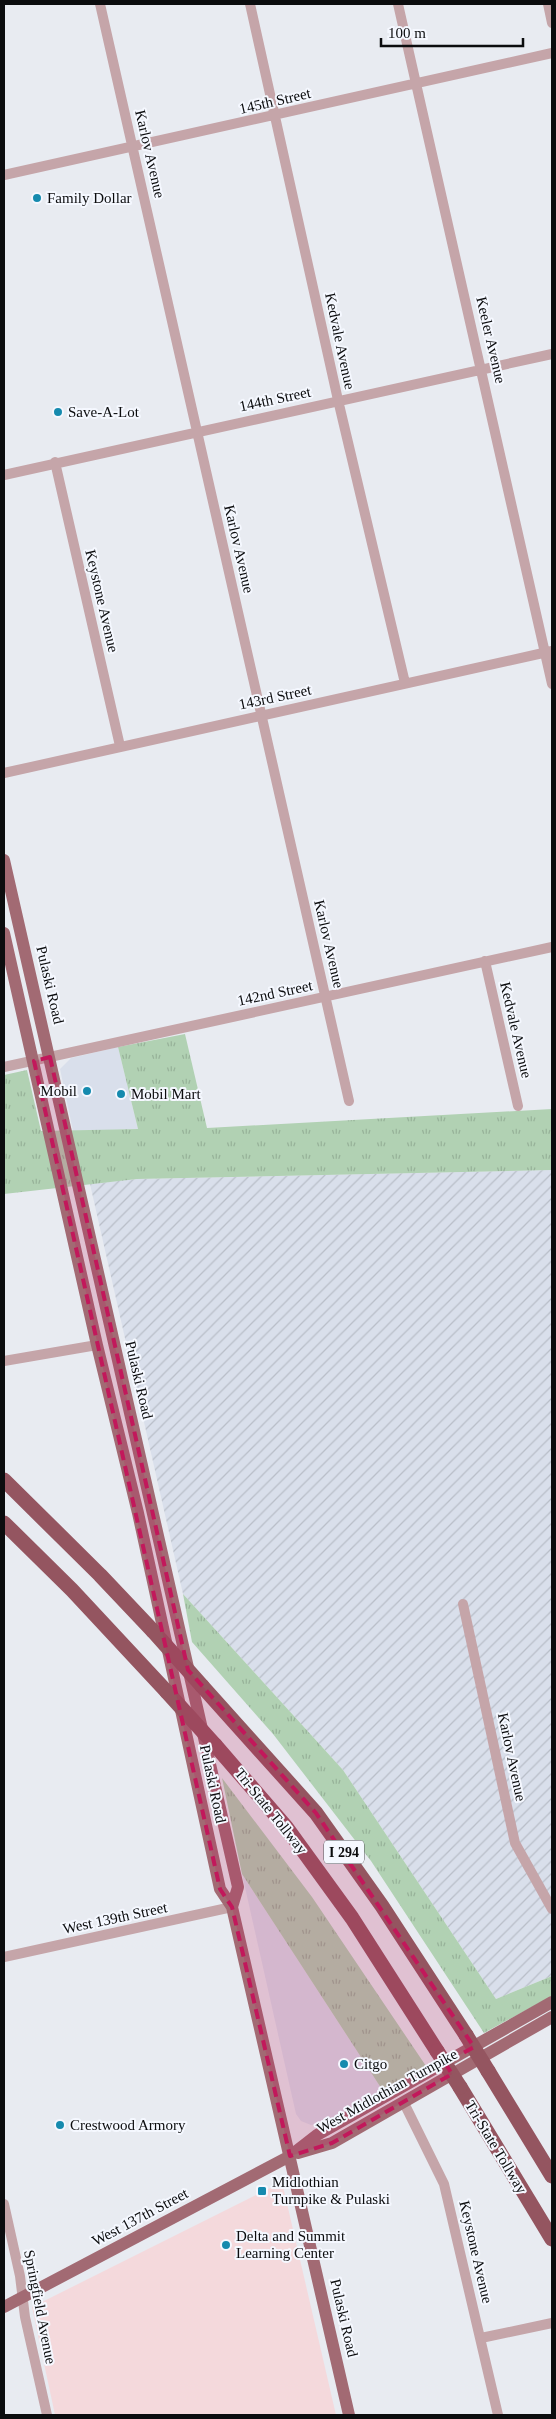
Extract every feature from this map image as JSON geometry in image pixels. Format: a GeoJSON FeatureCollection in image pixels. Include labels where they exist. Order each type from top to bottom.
{"type":"FeatureCollection","features":[{"type":"Feature","properties":{"kind":"highway","name":"Tri-State Tollway"},"geometry":{"type":"LineString","coordinates":[[4,1480],[100,1575],[153,1631],[316,1813],[382,1906],[466,2034],[552,2176]]}},
{"type":"Feature","properties":{"kind":"highway","name":"Tri-State Tollway"},"geometry":{"type":"LineString","coordinates":[[4,1524],[72,1590],[167,1692],[286,1827],[352,1918],[460,2087],[552,2239]]}},
{"type":"Feature","properties":{"kind":"main road","name":"Pulaski Road"},"geometry":{"type":"LineString","coordinates":[[4,860],[238,1887],[232,1907]]}},
{"type":"Feature","properties":{"kind":"main road","name":"Pulaski Road"},"geometry":{"type":"LineString","coordinates":[[4,933],[97,1345],[138,1513],[220,1889],[232,1907],[349,2415]]}},
{"type":"Feature","properties":{"kind":"main road","name":"West Midlothian Turnpike"},"geometry":{"type":"LineString","coordinates":[[290,2156],[317,2134],[552,2002]]}},
{"type":"Feature","properties":{"kind":"main road","name":"West Midlothian Turnpike"},"geometry":{"type":"LineString","coordinates":[[290,2156],[332,2143],[552,2017]]}},
{"type":"Feature","properties":{"kind":"main road","name":"West 137th Street"},"geometry":{"type":"LineString","coordinates":[[4,2307],[290,2156]]}},
{"type":"Feature","properties":{"kind":"street","name":"Karlov Avenue"},"geometry":{"type":"LineString","coordinates":[[100,4],[349,1101]]}},
{"type":"Feature","properties":{"kind":"street","name":"Kedvale Avenue"},"geometry":{"type":"LineString","coordinates":[[250,4],[338,400],[405,683]]}},
{"type":"Feature","properties":{"kind":"street","name":"Keeler Avenue"},"geometry":{"type":"LineString","coordinates":[[398,4],[549,651],[552,684]]}},
{"type":"Feature","properties":{"kind":"street"},"geometry":{"type":"LineString","coordinates":[[548,4],[552,23]]}},
{"type":"Feature","properties":{"kind":"street","name":"145th Street"},"geometry":{"type":"LineString","coordinates":[[4,175],[416,85],[552,53]]}},
{"type":"Feature","properties":{"kind":"street","name":"144th Street"},"geometry":{"type":"LineString","coordinates":[[4,474],[552,354]]}},
{"type":"Feature","properties":{"kind":"street","name":"Keystone Avenue"},"geometry":{"type":"LineString","coordinates":[[55,462],[120,746]]}},
{"type":"Feature","properties":{"kind":"street","name":"143rd Street"},"geometry":{"type":"LineString","coordinates":[[4,773],[549,651]]}},
{"type":"Feature","properties":{"kind":"street","name":"142nd Street"},"geometry":{"type":"LineString","coordinates":[[4,1067],[552,947]]}},
{"type":"Feature","properties":{"kind":"street","name":"Kedvale Avenue"},"geometry":{"type":"LineString","coordinates":[[485,961],[518,1106]]}},
{"type":"Feature","properties":{"kind":"street"},"geometry":{"type":"LineString","coordinates":[[4,1361],[97,1345]]}},
{"type":"Feature","properties":{"kind":"street","name":"Karlov Avenue"},"geometry":{"type":"LineString","coordinates":[[463,1604],[515,1843],[552,1909]]}},
{"type":"Feature","properties":{"kind":"street","name":"West 139th Street"},"geometry":{"type":"LineString","coordinates":[[4,1957],[232,1907]]}},
{"type":"Feature","properties":{"kind":"street","name":"Keystone Avenue"},"geometry":{"type":"LineString","coordinates":[[404,2103],[444,2184],[498,2415]]}},
{"type":"Feature","properties":{"kind":"street","name":"Springfield Avenue"},"geometry":{"type":"LineString","coordinates":[[4,2204],[47,2415]]}},
{"type":"Feature","properties":{"kind":"street"},"geometry":{"type":"LineString","coordinates":[[480,2338],[552,2323]]}},
{"type":"Feature","properties":{"kind":"highlighted area"},"geometry":{"type":"Polygon","coordinates":[[[50,1057],[188,1670],[316,1813],[474,2047],[445,2063],[452,2074],[332,2143],[290,2156],[232,1907],[220,1889],[34,1061],[50,1057]]]}},
{"type":"Feature","properties":{"kind":"shaded area"},"geometry":{"type":"Polygon","coordinates":[[[118,1047],[138,1129],[73,1131],[60,1069],[71,1058],[118,1047]]]}},
{"type":"Feature","properties":{"kind":"shaded area"},"geometry":{"type":"Polygon","coordinates":[[[552,1170],[552,1976],[496,1999],[343,1770],[183,1594],[90,1184],[137,1179],[552,1170]]]}},
{"type":"Feature","properties":{"kind":"shaded area"},"geometry":{"type":"Polygon","coordinates":[[[242,1874],[383,2091],[324,2124],[311,2125],[301,2121],[296,2114],[242,1874]]]}},
{"type":"Feature","properties":{"kind":"shaded area","name":"Delta and Summit Learning Center"},"geometry":{"type":"Polygon","coordinates":[[[282,2182],[336,2415],[55,2415],[32,2307],[282,2182]]]}},
{"type":"Feature","properties":{"kind":"green space"},"geometry":{"type":"Polygon","coordinates":[[[185,1034],[207,1128],[552,1109],[552,1170],[137,1179],[4,1194],[4,1075],[27,1070],[41,1131],[138,1129],[118,1047],[185,1034]]]}},
{"type":"Feature","properties":{"kind":"green space"},"geometry":{"type":"Polygon","coordinates":[[[183,1594],[343,1770],[496,1999],[552,1976],[552,1996],[484,2033],[371,1861],[273,1734],[192,1642],[183,1594]]]}},
{"type":"Feature","properties":{"kind":"green space"},"geometry":{"type":"Polygon","coordinates":[[[222,1778],[312,1897],[426,2066],[383,2091],[242,1874],[222,1778]]]}},
{"type":"Feature","properties":{"kind":"place","name":"Family Dollar"},"geometry":{"type":"Point","coordinates":[37,198]}},
{"type":"Feature","properties":{"kind":"place","name":"Save-A-Lot"},"geometry":{"type":"Point","coordinates":[58,412]}},
{"type":"Feature","properties":{"kind":"place","name":"Mobil"},"geometry":{"type":"Point","coordinates":[87,1091]}},
{"type":"Feature","properties":{"kind":"place","name":"Mobil Mart"},"geometry":{"type":"Point","coordinates":[121,1094]}},
{"type":"Feature","properties":{"kind":"place","name":"Citgo"},"geometry":{"type":"Point","coordinates":[344,2064]}},
{"type":"Feature","properties":{"kind":"place","name":"Crestwood Armory"},"geometry":{"type":"Point","coordinates":[60,2125]}},
{"type":"Feature","properties":{"kind":"place","name":"Midlothian Turnpike & Pulaski"},"geometry":{"type":"Point","coordinates":[262,2191]}},
{"type":"Feature","properties":{"kind":"place","name":"Delta and Summit Learning Center"},"geometry":{"type":"Point","coordinates":[226,2245]}}]}
